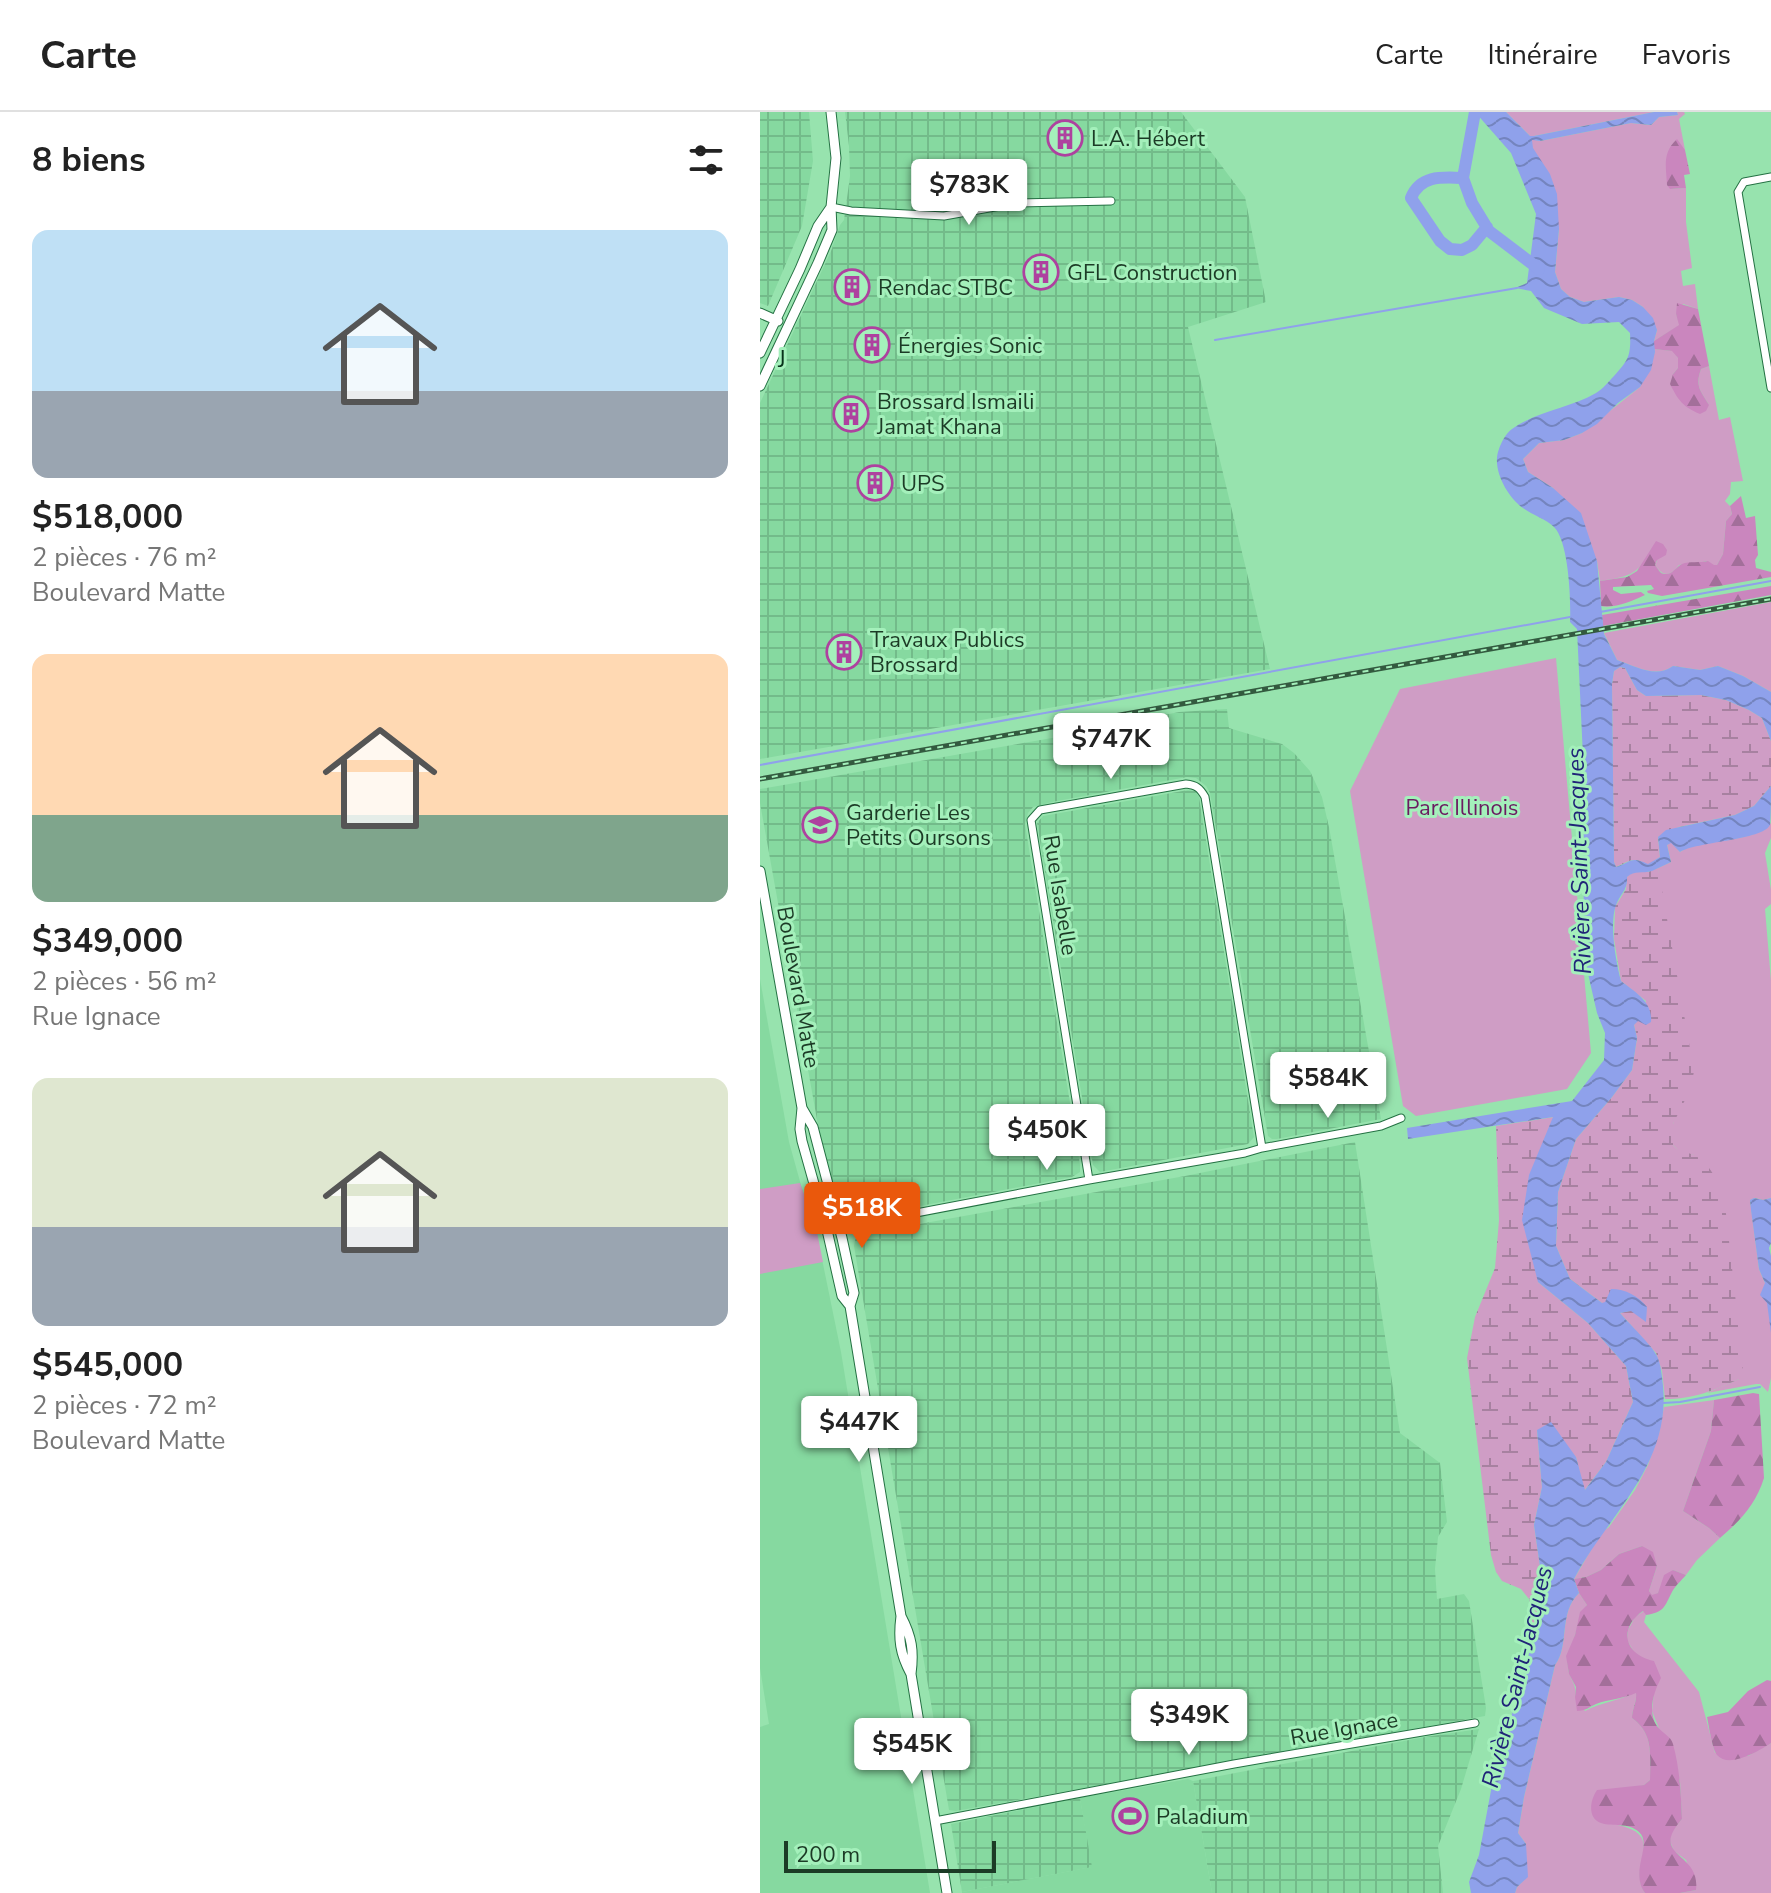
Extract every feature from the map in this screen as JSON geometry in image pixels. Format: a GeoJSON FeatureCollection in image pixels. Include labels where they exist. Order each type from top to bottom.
{"type":"FeatureCollection","features":[{"type":"Feature","properties":{"kind":"main road"},"geometry":{"type":"LineString","coordinates":[[760,386],[832,230],[836,158],[831,112]]}},
{"type":"Feature","properties":{"kind":"main road"},"geometry":{"type":"LineString","coordinates":[[760,353],[765,330],[775,320],[818,226],[831,207]]}},
{"type":"Feature","properties":{"kind":"main road"},"geometry":{"type":"LineString","coordinates":[[760,313],[788,326]]}},
{"type":"Feature","properties":{"kind":"main road"},"geometry":{"type":"LineString","coordinates":[[765,330],[782,338]]}},
{"type":"Feature","properties":{"kind":"main road","name":"Boulevard Matte"},"geometry":{"type":"LineString","coordinates":[[760,871],[802,1108],[800,1129],[842,1296],[850,1306]]}},
{"type":"Feature","properties":{"kind":"main road","name":"Boulevard Matte"},"geometry":{"type":"LineString","coordinates":[[802,1108],[813,1127],[854,1293],[850,1306],[901,1616],[898,1635],[901,1656],[911,1674],[947,1893]]}},
{"type":"Feature","properties":{"kind":"street"},"geometry":{"type":"LineString","coordinates":[[1771,177],[1744,182],[1738,192],[1771,388]]}},
{"type":"Feature","properties":{"kind":"street"},"geometry":{"type":"LineString","coordinates":[[831,207],[944,216],[1018,203],[1111,201]]}},
{"type":"Feature","properties":{"kind":"street","name":"Rue Isabelle"},"geometry":{"type":"LineString","coordinates":[[1089,1180],[1031,820],[1040,810],[1186,784],[1201,789],[1205,797],[1262,1148]]}},
{"type":"Feature","properties":{"kind":"street"},"geometry":{"type":"LineString","coordinates":[[827,1230],[1194,1163],[1381,1126],[1401,1118]]}},
{"type":"Feature","properties":{"kind":"street","name":"Rue Ignace"},"geometry":{"type":"LineString","coordinates":[[935,1821],[1234,1764],[1475,1723]]}},
{"type":"Feature","properties":{"kind":"shaded area"},"geometry":{"type":"Polygon","coordinates":[[[760,112],[809,112],[813,161],[802,226],[768,306],[760,303],[760,112]]]}},
{"type":"Feature","properties":{"kind":"shaded area"},"geometry":{"type":"Polygon","coordinates":[[[845,112],[1181,112],[1245,197],[1266,302],[1188,327],[1270,669],[760,759],[760,403],[844,220],[850,176],[845,112]]]}},
{"type":"Feature","properties":{"kind":"shaded area"},"geometry":{"type":"Polygon","coordinates":[[[1227,709],[1229,728],[1282,744],[1294,753],[1310,771],[1322,797],[1381,1119],[1277,1139],[1268,1136],[1210,793],[1206,786],[1196,778],[1187,777],[1052,802],[1033,807],[1025,824],[1080,1172],[1072,1177],[853,1217],[839,1204],[823,1153],[760,789],[1052,738],[1179,712],[1227,709]]]}},
{"type":"Feature","properties":{"kind":"shaded area"},"geometry":{"type":"Polygon","coordinates":[[[1195,791],[1199,797],[1254,1137],[1248,1144],[1100,1172],[1093,1165],[1037,823],[1043,816],[1195,791]]]}},
{"type":"Feature","properties":{"kind":"shaded area"},"geometry":{"type":"Polygon","coordinates":[[[760,979],[789,1142],[823,1264],[841,1352],[930,1893],[760,1893],[760,1727],[769,1724],[760,1668],[760,979]]]}},
{"type":"Feature","properties":{"kind":"shaded area"},"geometry":{"type":"Polygon","coordinates":[[[1355,1142],[1400,1433],[1440,1463],[1447,1522],[1438,1537],[1435,1569],[1437,1599],[1464,1594],[1469,1601],[1485,1716],[949,1810],[855,1240],[858,1236],[875,1232],[1355,1142]]]}},
{"type":"Feature","properties":{"kind":"shaded area"},"geometry":{"type":"Polygon","coordinates":[[[1479,1729],[1461,1789],[1438,1846],[1443,1893],[1212,1893],[1193,1781],[1479,1729]]]}},
{"type":"Feature","properties":{"kind":"shaded area"},"geometry":{"type":"Polygon","coordinates":[[[1188,1779],[1193,1781],[1212,1893],[962,1893],[1091,1867],[1080,1798],[1188,1779]]]}},
{"type":"Feature","properties":{"kind":"shaded area"},"geometry":{"type":"Polygon","coordinates":[[[1080,1798],[1092,1867],[962,1892],[951,1824],[1080,1798]]]}},
{"type":"Feature","properties":{"kind":"green space"},"geometry":{"type":"Polygon","coordinates":[[[1506,112],[1654,112],[1530,136],[1506,112]]]}},
{"type":"Feature","properties":{"kind":"green space"},"geometry":{"type":"Polygon","coordinates":[[[1677,112],[1685,114],[1679,119],[1685,150],[1671,189],[1686,188],[1686,222],[1692,268],[1681,271],[1683,286],[1695,284],[1698,309],[1683,304],[1676,314],[1680,325],[1654,341],[1657,330],[1643,307],[1632,300],[1619,297],[1584,302],[1570,297],[1561,289],[1555,272],[1559,229],[1531,143],[1532,139],[1540,141],[1631,123],[1651,125],[1659,117],[1678,115],[1677,112]]]}},
{"type":"Feature","properties":{"kind":"green space"},"geometry":{"type":"Polygon","coordinates":[[[1677,139],[1685,150],[1690,174],[1684,175],[1686,188],[1670,189],[1667,185],[1666,160],[1669,149],[1677,139]]]}},
{"type":"Feature","properties":{"kind":"green space"},"geometry":{"type":"Polygon","coordinates":[[[1677,303],[1698,309],[1709,366],[1701,369],[1698,380],[1709,405],[1700,414],[1682,402],[1670,384],[1678,368],[1678,358],[1672,351],[1654,349],[1654,341],[1679,325],[1677,303]]]}},
{"type":"Feature","properties":{"kind":"green space"},"geometry":{"type":"Polygon","coordinates":[[[1654,349],[1673,351],[1678,358],[1678,368],[1673,374],[1709,405],[1698,380],[1701,369],[1709,366],[1719,420],[1730,417],[1743,481],[1731,482],[1730,494],[1725,501],[1732,514],[1726,521],[1723,554],[1717,565],[1706,561],[1682,564],[1673,572],[1664,573],[1655,565],[1657,561],[1651,549],[1642,565],[1631,574],[1600,581],[1597,561],[1553,488],[1528,472],[1523,459],[1539,443],[1564,440],[1582,433],[1640,387],[1654,349]]]}},
{"type":"Feature","properties":{"kind":"green space"},"geometry":{"type":"Polygon","coordinates":[[[1741,496],[1746,518],[1755,516],[1756,568],[1771,572],[1771,577],[1662,596],[1648,593],[1654,589],[1651,585],[1613,587],[1621,594],[1641,592],[1645,595],[1617,605],[1601,606],[1600,581],[1627,577],[1637,571],[1656,541],[1667,550],[1655,565],[1663,574],[1688,563],[1708,561],[1717,565],[1723,554],[1726,521],[1732,514],[1730,506],[1741,496]]]}},
{"type":"Feature","properties":{"kind":"green space"},"geometry":{"type":"Polygon","coordinates":[[[1771,586],[1771,595],[1603,626],[1602,615],[1771,586]]]}},
{"type":"Feature","properties":{"kind":"green space"},"geometry":{"type":"Polygon","coordinates":[[[1771,602],[1771,692],[1718,666],[1700,670],[1673,666],[1660,671],[1638,668],[1617,660],[1604,633],[1771,602]]]}},
{"type":"Feature","properties":{"kind":"green space","name":"Parc Illinois"},"geometry":{"type":"Polygon","coordinates":[[[1556,658],[1591,1053],[1567,1089],[1416,1116],[1403,1106],[1350,791],[1400,689],[1556,658]]]}},
{"type":"Feature","properties":{"kind":"green space"},"geometry":{"type":"Polygon","coordinates":[[[1625,668],[1637,690],[1646,696],[1701,695],[1726,700],[1762,718],[1771,741],[1771,786],[1754,806],[1735,815],[1679,827],[1658,837],[1660,857],[1648,865],[1635,860],[1616,867],[1612,684],[1614,671],[1625,668]]]}},
{"type":"Feature","properties":{"kind":"green space"},"geometry":{"type":"Polygon","coordinates":[[[1771,823],[1771,838],[1765,853],[1771,904],[1765,909],[1771,981],[1771,1198],[1750,1200],[1759,1269],[1765,1283],[1771,1323],[1771,1378],[1768,1392],[1756,1384],[1707,1393],[1739,1379],[1694,1155],[1680,1152],[1673,1145],[1676,1116],[1658,868],[1671,862],[1667,845],[1671,842],[1680,852],[1740,838],[1763,830],[1771,823]]]}},
{"type":"Feature","properties":{"kind":"green space"},"geometry":{"type":"Polygon","coordinates":[[[1658,868],[1694,1071],[1691,1088],[1673,1124],[1673,1145],[1705,1164],[1724,1196],[1743,1366],[1739,1379],[1694,1396],[1675,1399],[1665,1399],[1662,1371],[1656,1353],[1620,1313],[1647,1307],[1602,1303],[1570,1279],[1556,1246],[1558,1192],[1576,1139],[1632,1070],[1637,1038],[1634,1025],[1646,1001],[1621,981],[1614,939],[1615,907],[1626,889],[1630,873],[1658,868]]]}},
{"type":"Feature","properties":{"kind":"green space"},"geometry":{"type":"Polygon","coordinates":[[[1554,1117],[1538,1282],[1588,1323],[1626,1366],[1633,1402],[1606,1462],[1584,1491],[1576,1457],[1537,1430],[1542,1487],[1534,1525],[1543,1587],[1534,1636],[1529,1599],[1521,1589],[1502,1581],[1491,1555],[1467,1358],[1475,1317],[1495,1268],[1499,1220],[1496,1126],[1554,1117]]]}},
{"type":"Feature","properties":{"kind":"green space"},"geometry":{"type":"Polygon","coordinates":[[[800,1183],[816,1227],[823,1262],[760,1274],[760,1189],[800,1183]]]}},
{"type":"Feature","properties":{"kind":"green space"},"geometry":{"type":"Polygon","coordinates":[[[1759,1394],[1764,1478],[1757,1496],[1746,1511],[1720,1538],[1683,1511],[1711,1431],[1714,1400],[1759,1394]]]}},
{"type":"Feature","properties":{"kind":"green space"},"geometry":{"type":"Polygon","coordinates":[[[1714,1400],[1711,1431],[1683,1511],[1720,1538],[1686,1575],[1673,1570],[1658,1593],[1652,1596],[1649,1591],[1657,1566],[1642,1546],[1619,1554],[1601,1570],[1574,1579],[1601,1533],[1609,1527],[1635,1490],[1648,1465],[1664,1407],[1714,1400]]]}},
{"type":"Feature","properties":{"kind":"green space"},"geometry":{"type":"Polygon","coordinates":[[[1642,1546],[1653,1552],[1657,1566],[1649,1591],[1652,1595],[1658,1593],[1664,1575],[1673,1570],[1686,1575],[1663,1608],[1646,1615],[1643,1611],[1630,1625],[1628,1633],[1631,1647],[1644,1658],[1654,1661],[1661,1678],[1654,1695],[1652,1714],[1657,1726],[1673,1744],[1681,1801],[1682,1819],[1671,1841],[1695,1877],[1696,1890],[1680,1893],[1645,1893],[1639,1876],[1643,1837],[1630,1827],[1601,1823],[1592,1813],[1591,1804],[1597,1790],[1644,1785],[1650,1780],[1647,1738],[1632,1718],[1636,1693],[1577,1711],[1576,1687],[1569,1674],[1566,1656],[1580,1612],[1587,1605],[1574,1579],[1601,1570],[1619,1554],[1642,1546]]]}},
{"type":"Feature","properties":{"kind":"green space"},"geometry":{"type":"Polygon","coordinates":[[[1579,1593],[1587,1605],[1569,1653],[1569,1673],[1575,1687],[1575,1697],[1585,1711],[1636,1692],[1632,1718],[1644,1731],[1649,1746],[1650,1780],[1632,1788],[1618,1825],[1641,1836],[1644,1844],[1640,1882],[1645,1893],[1515,1893],[1526,1871],[1526,1844],[1518,1833],[1524,1797],[1555,1665],[1562,1649],[1568,1610],[1579,1593]]]}},
{"type":"Feature","properties":{"kind":"green space"},"geometry":{"type":"Polygon","coordinates":[[[1644,1611],[1644,1622],[1699,1692],[1715,1753],[1748,1756],[1771,1743],[1771,1893],[1680,1893],[1696,1890],[1686,1860],[1674,1851],[1670,1841],[1671,1832],[1682,1819],[1680,1781],[1652,1711],[1654,1692],[1643,1659],[1627,1640],[1635,1617],[1644,1611]]]}},
{"type":"Feature","properties":{"kind":"green space"},"geometry":{"type":"Polygon","coordinates":[[[1767,1680],[1771,1681],[1771,1743],[1744,1757],[1722,1759],[1714,1747],[1707,1717],[1728,1712],[1748,1691],[1767,1680]]]}},
{"type":"Feature","properties":{"kind":"water","name":"Rivière Saint-Jacques"},"geometry":{"type":"Polygon","coordinates":[[[1475,112],[1506,112],[1530,136],[1534,136],[1654,112],[1677,112],[1678,115],[1659,117],[1651,125],[1631,123],[1532,140],[1533,148],[1550,174],[1557,194],[1559,229],[1555,272],[1561,289],[1570,297],[1584,302],[1619,297],[1632,300],[1653,318],[1657,330],[1651,370],[1640,387],[1597,424],[1564,440],[1539,443],[1523,459],[1528,472],[1553,488],[1581,513],[1597,561],[1604,634],[1617,660],[1653,671],[1673,666],[1700,670],[1718,666],[1771,692],[1771,741],[1762,718],[1749,710],[1726,700],[1701,695],[1646,696],[1637,690],[1625,668],[1614,671],[1616,867],[1634,860],[1648,864],[1660,857],[1658,837],[1666,830],[1735,815],[1754,806],[1771,786],[1770,825],[1755,834],[1680,852],[1671,843],[1667,845],[1671,862],[1627,877],[1614,913],[1614,943],[1621,981],[1646,1003],[1651,1022],[1646,1025],[1638,1021],[1634,1025],[1637,1038],[1632,1070],[1576,1139],[1558,1192],[1556,1246],[1570,1279],[1602,1303],[1611,1289],[1616,1289],[1631,1294],[1647,1307],[1646,1322],[1631,1311],[1620,1313],[1657,1356],[1663,1386],[1663,1415],[1647,1466],[1574,1579],[1579,1593],[1568,1610],[1562,1649],[1555,1665],[1518,1833],[1526,1844],[1528,1877],[1515,1893],[1471,1893],[1469,1882],[1479,1855],[1492,1785],[1534,1636],[1543,1587],[1534,1525],[1542,1487],[1537,1430],[1551,1422],[1576,1457],[1585,1490],[1606,1462],[1633,1402],[1626,1366],[1588,1323],[1538,1282],[1522,1220],[1529,1175],[1553,1117],[1408,1139],[1407,1128],[1572,1101],[1604,1060],[1605,1033],[1597,1013],[1584,956],[1583,757],[1577,629],[1570,622],[1566,558],[1554,527],[1523,508],[1506,490],[1497,457],[1502,441],[1512,429],[1601,390],[1626,361],[1630,333],[1619,322],[1582,324],[1544,308],[1531,291],[1515,288],[1527,283],[1536,214],[1511,153],[1475,112]]]}},
{"type":"Feature","properties":{"kind":"water"},"geometry":{"type":"Polygon","coordinates":[[[1771,1198],[1771,1333],[1767,1303],[1760,1295],[1765,1283],[1759,1269],[1751,1210],[1750,1200],[1771,1198]]]}},
{"type":"Feature","properties":{"kind":"waterway"},"geometry":{"type":"LineString","coordinates":[[1475,112],[1463,178],[1472,203],[1489,231],[1539,269]]}},
{"type":"Feature","properties":{"kind":"waterway"},"geometry":{"type":"LineString","coordinates":[[1463,178],[1426,181],[1411,198],[1440,241],[1450,249],[1462,250],[1472,245],[1487,227]]}},
{"type":"Feature","properties":{"kind":"waterway"},"geometry":{"type":"LineString","coordinates":[[1215,340],[1517,288]]}},
{"type":"Feature","properties":{"kind":"waterway"},"geometry":{"type":"LineString","coordinates":[[1600,612],[1771,581]]}},
{"type":"Feature","properties":{"kind":"waterway"},"geometry":{"type":"LineString","coordinates":[[760,765],[1570,617]]}},
{"type":"Feature","properties":{"kind":"waterway"},"geometry":{"type":"LineString","coordinates":[[1663,1403],[1760,1387]]}},
{"type":"Feature","properties":{"kind":"railway"},"geometry":{"type":"LineString","coordinates":[[760,779],[1771,599]]}},
{"type":"Feature","properties":{"kind":"place","name":"L.A. Hébert"},"geometry":{"type":"Point","coordinates":[1065,138]}},
{"type":"Feature","properties":{"kind":"place","name":"GFL Construction"},"geometry":{"type":"Point","coordinates":[1041,272]}},
{"type":"Feature","properties":{"kind":"place","name":"Rendac STBC"},"geometry":{"type":"Point","coordinates":[852,287]}},
{"type":"Feature","properties":{"kind":"place","name":"Énergies Sonic"},"geometry":{"type":"Point","coordinates":[872,345]}},
{"type":"Feature","properties":{"kind":"place","name":"Brossard Ismaili Jamat Khana"},"geometry":{"type":"Point","coordinates":[851,414]}},
{"type":"Feature","properties":{"kind":"place","name":"UPS"},"geometry":{"type":"Point","coordinates":[875,483]}},
{"type":"Feature","properties":{"kind":"place","name":"Travaux Publics Brossard"},"geometry":{"type":"Point","coordinates":[844,652]}},
{"type":"Feature","properties":{"kind":"place","name":"Garderie Les Petits Oursons"},"geometry":{"type":"Point","coordinates":[820,825]}},
{"type":"Feature","properties":{"kind":"place","name":"Paladium"},"geometry":{"type":"Point","coordinates":[1130,1816]}},
{"type":"Feature","properties":{"kind":"district","name":"J"},"geometry":{"type":"Point","coordinates":[783,359]}}]}
